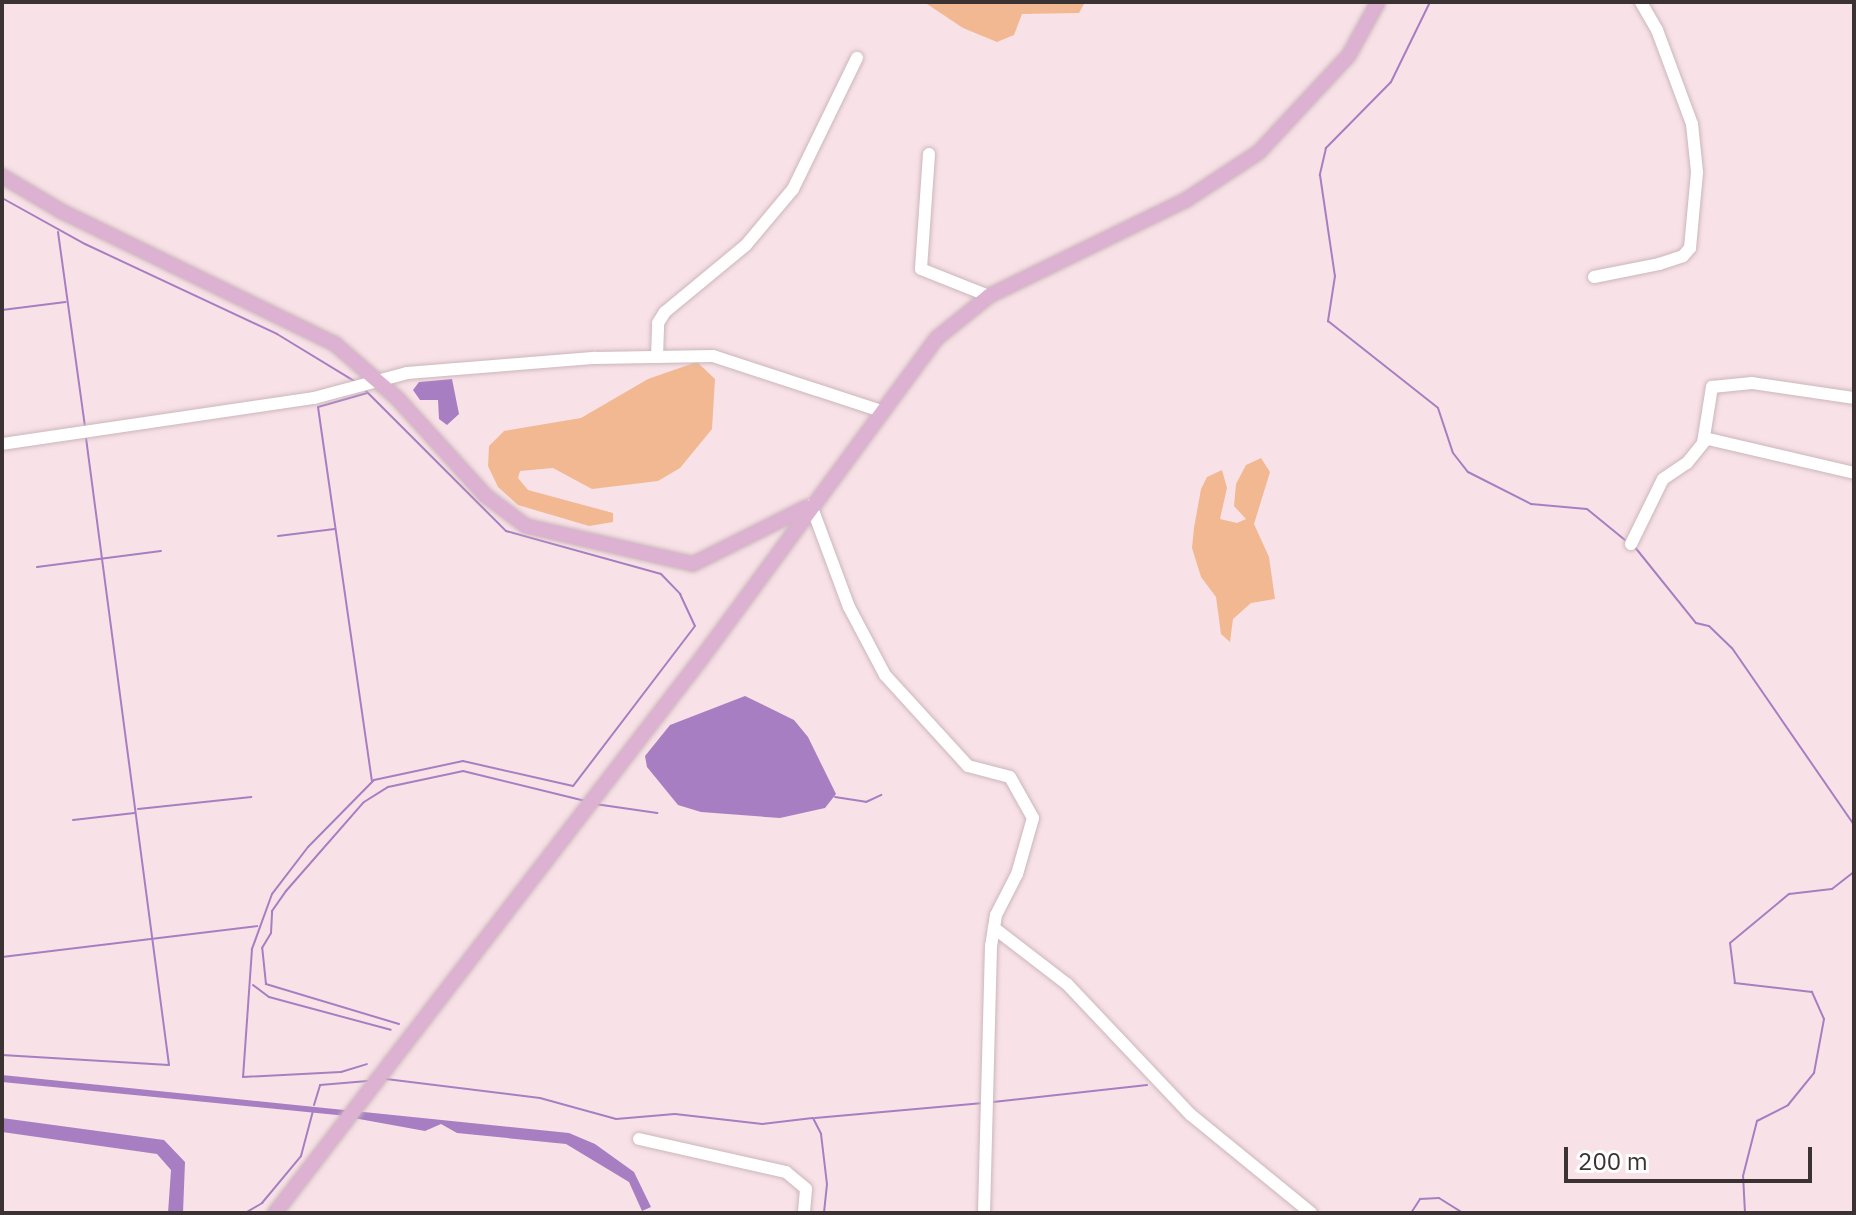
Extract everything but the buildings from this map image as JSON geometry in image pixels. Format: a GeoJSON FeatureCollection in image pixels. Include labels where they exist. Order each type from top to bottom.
{"type":"FeatureCollection","features":[{"type":"Feature","properties":{"kind":"main road"},"geometry":{"type":"LineString","coordinates":[[275,1213],[350,1113],[382,1079],[591,803],[937,338],[989,296],[1186,200],[1259,152],[1344,62],[1362,39],[1378,2]]}},
{"type":"Feature","properties":{"kind":"main road"},"geometry":{"type":"LineString","coordinates":[[2,176],[61,211],[335,344],[369,386],[486,496],[526,526],[693,564],[811,505]]}},
{"type":"Feature","properties":{"kind":"street"},"geometry":{"type":"LineString","coordinates":[[1594,277],[1659,264],[1683,256],[1690,248],[1697,172],[1692,124],[1657,30],[1641,2]]}},
{"type":"Feature","properties":{"kind":"street"},"geometry":{"type":"LineString","coordinates":[[657,357],[658,323],[665,312],[746,245],[793,189],[857,58]]}},
{"type":"Feature","properties":{"kind":"street"},"geometry":{"type":"LineString","coordinates":[[929,154],[921,269],[989,296]]}},
{"type":"Feature","properties":{"kind":"street"},"geometry":{"type":"LineString","coordinates":[[2,444],[369,386],[407,373],[657,357],[733,360],[881,411]]}},
{"type":"Feature","properties":{"kind":"street"},"geometry":{"type":"LineString","coordinates":[[1631,544],[1663,479],[1695,455],[1704,438],[1710,395],[1720,383],[1854,398]]}},
{"type":"Feature","properties":{"kind":"street"},"geometry":{"type":"LineString","coordinates":[[1704,438],[1854,473]]}},
{"type":"Feature","properties":{"kind":"street"},"geometry":{"type":"LineString","coordinates":[[811,505],[849,607],[885,675],[968,766],[1010,777],[1031,809],[1028,844],[994,928],[984,1213]]}},
{"type":"Feature","properties":{"kind":"street"},"geometry":{"type":"LineString","coordinates":[[994,928],[1067,984],[1191,1115],[1311,1213]]}},
{"type":"Feature","properties":{"kind":"street"},"geometry":{"type":"LineString","coordinates":[[639,1139],[786,1172],[806,1189],[804,1213]]}},
{"type":"Feature","properties":{"kind":"shaded area"},"geometry":{"type":"Polygon","coordinates":[[[924,2],[1085,2],[1079,13],[1022,14],[1014,35],[997,42],[963,28],[924,2]]]}},
{"type":"Feature","properties":{"kind":"shaded area"},"geometry":{"type":"Polygon","coordinates":[[[697,362],[715,379],[712,429],[680,468],[658,481],[592,489],[553,468],[520,471],[518,478],[528,490],[613,513],[613,522],[589,526],[518,505],[498,487],[488,466],[489,446],[504,431],[581,418],[648,379],[697,362]]]}},
{"type":"Feature","properties":{"kind":"shaded area"},"geometry":{"type":"Polygon","coordinates":[[[452,379],[459,414],[447,425],[439,419],[438,400],[420,400],[413,390],[419,382],[452,379]]]}},
{"type":"Feature","properties":{"kind":"shaded area"},"geometry":{"type":"Polygon","coordinates":[[[1261,458],[1270,472],[1254,524],[1269,557],[1275,599],[1251,603],[1233,619],[1230,642],[1221,634],[1216,597],[1201,577],[1192,548],[1194,528],[1201,489],[1207,477],[1222,470],[1227,488],[1220,519],[1237,523],[1246,519],[1234,506],[1236,484],[1246,465],[1261,458]]]}},
{"type":"Feature","properties":{"kind":"shaded area"},"geometry":{"type":"Polygon","coordinates":[[[745,696],[794,720],[808,737],[836,794],[825,808],[780,818],[701,812],[678,805],[647,767],[645,756],[670,725],[745,696]]]}},
{"type":"Feature","properties":{"kind":"shaded area"},"geometry":{"type":"Polygon","coordinates":[[[2,1075],[569,1133],[595,1144],[634,1172],[651,1207],[642,1211],[629,1182],[566,1144],[457,1133],[441,1124],[425,1131],[337,1115],[2,1082],[2,1075]]]}},
{"type":"Feature","properties":{"kind":"shaded area"},"geometry":{"type":"Polygon","coordinates":[[[2,1118],[164,1140],[185,1162],[183,1213],[168,1213],[171,1170],[157,1154],[2,1132],[2,1118]]]}},
{"type":"Feature","properties":{"kind":"waterway"},"geometry":{"type":"LineString","coordinates":[[1430,2],[1391,82],[1326,148],[1320,175],[1335,276],[1328,321],[1438,408],[1453,453],[1468,472],[1531,504],[1587,509],[1625,540]]}},
{"type":"Feature","properties":{"kind":"waterway"},"geometry":{"type":"LineString","coordinates":[[2,198],[85,244],[277,334],[356,382]]}},
{"type":"Feature","properties":{"kind":"waterway"},"geometry":{"type":"LineString","coordinates":[[58,232],[85,427]]}},
{"type":"Feature","properties":{"kind":"waterway"},"geometry":{"type":"LineString","coordinates":[[2,310],[66,302]]}},
{"type":"Feature","properties":{"kind":"waterway"},"geometry":{"type":"LineString","coordinates":[[364,389],[506,531],[661,574],[680,594],[695,626],[573,786],[463,761],[374,780],[308,847],[272,894],[252,949],[243,1077],[341,1072],[367,1064]]}},
{"type":"Feature","properties":{"kind":"waterway"},"geometry":{"type":"LineString","coordinates":[[367,393],[318,407],[372,780]]}},
{"type":"Feature","properties":{"kind":"waterway"},"geometry":{"type":"LineString","coordinates":[[2,1055],[169,1065],[86,438]]}},
{"type":"Feature","properties":{"kind":"waterway"},"geometry":{"type":"LineString","coordinates":[[278,536],[335,529]]}},
{"type":"Feature","properties":{"kind":"waterway"},"geometry":{"type":"LineString","coordinates":[[1634,546],[1696,623],[1709,626],[1732,648],[1854,825]]}},
{"type":"Feature","properties":{"kind":"waterway"},"geometry":{"type":"LineString","coordinates":[[37,567],[161,551]]}},
{"type":"Feature","properties":{"kind":"waterway"},"geometry":{"type":"LineString","coordinates":[[399,1024],[266,984],[262,948],[271,933],[272,911],[286,891],[364,802],[388,787],[463,771],[585,801]]}},
{"type":"Feature","properties":{"kind":"waterway"},"geometry":{"type":"LineString","coordinates":[[835,797],[866,802],[881,795]]}},
{"type":"Feature","properties":{"kind":"waterway"},"geometry":{"type":"LineString","coordinates":[[138,809],[251,797]]}},
{"type":"Feature","properties":{"kind":"waterway"},"geometry":{"type":"LineString","coordinates":[[595,804],[657,813]]}},
{"type":"Feature","properties":{"kind":"waterway"},"geometry":{"type":"LineString","coordinates":[[73,820],[135,813]]}},
{"type":"Feature","properties":{"kind":"waterway"},"geometry":{"type":"LineString","coordinates":[[1745,1213],[1743,1176],[1757,1121],[1788,1105],[1814,1073],[1824,1019],[1812,992],[1735,983],[1730,943],[1789,894],[1832,889],[1854,872]]}},
{"type":"Feature","properties":{"kind":"waterway"},"geometry":{"type":"LineString","coordinates":[[2,957],[257,926]]}},
{"type":"Feature","properties":{"kind":"waterway"},"geometry":{"type":"LineString","coordinates":[[253,985],[269,997],[391,1030]]}},
{"type":"Feature","properties":{"kind":"waterway"},"geometry":{"type":"LineString","coordinates":[[386,1079],[540,1098],[616,1119],[675,1114],[762,1124],[813,1118],[821,1134],[827,1184],[824,1213]]}},
{"type":"Feature","properties":{"kind":"waterway"},"geometry":{"type":"LineString","coordinates":[[314,1105],[320,1085],[368,1081]]}},
{"type":"Feature","properties":{"kind":"waterway"},"geometry":{"type":"LineString","coordinates":[[993,1102],[1147,1085]]}},
{"type":"Feature","properties":{"kind":"waterway"},"geometry":{"type":"LineString","coordinates":[[815,1118],[983,1103]]}},
{"type":"Feature","properties":{"kind":"waterway"},"geometry":{"type":"LineString","coordinates":[[245,1213],[262,1203],[301,1156],[313,1111]]}},
{"type":"Feature","properties":{"kind":"waterway"},"geometry":{"type":"LineString","coordinates":[[1411,1213],[1420,1199],[1439,1198],[1463,1213]]}}]}
